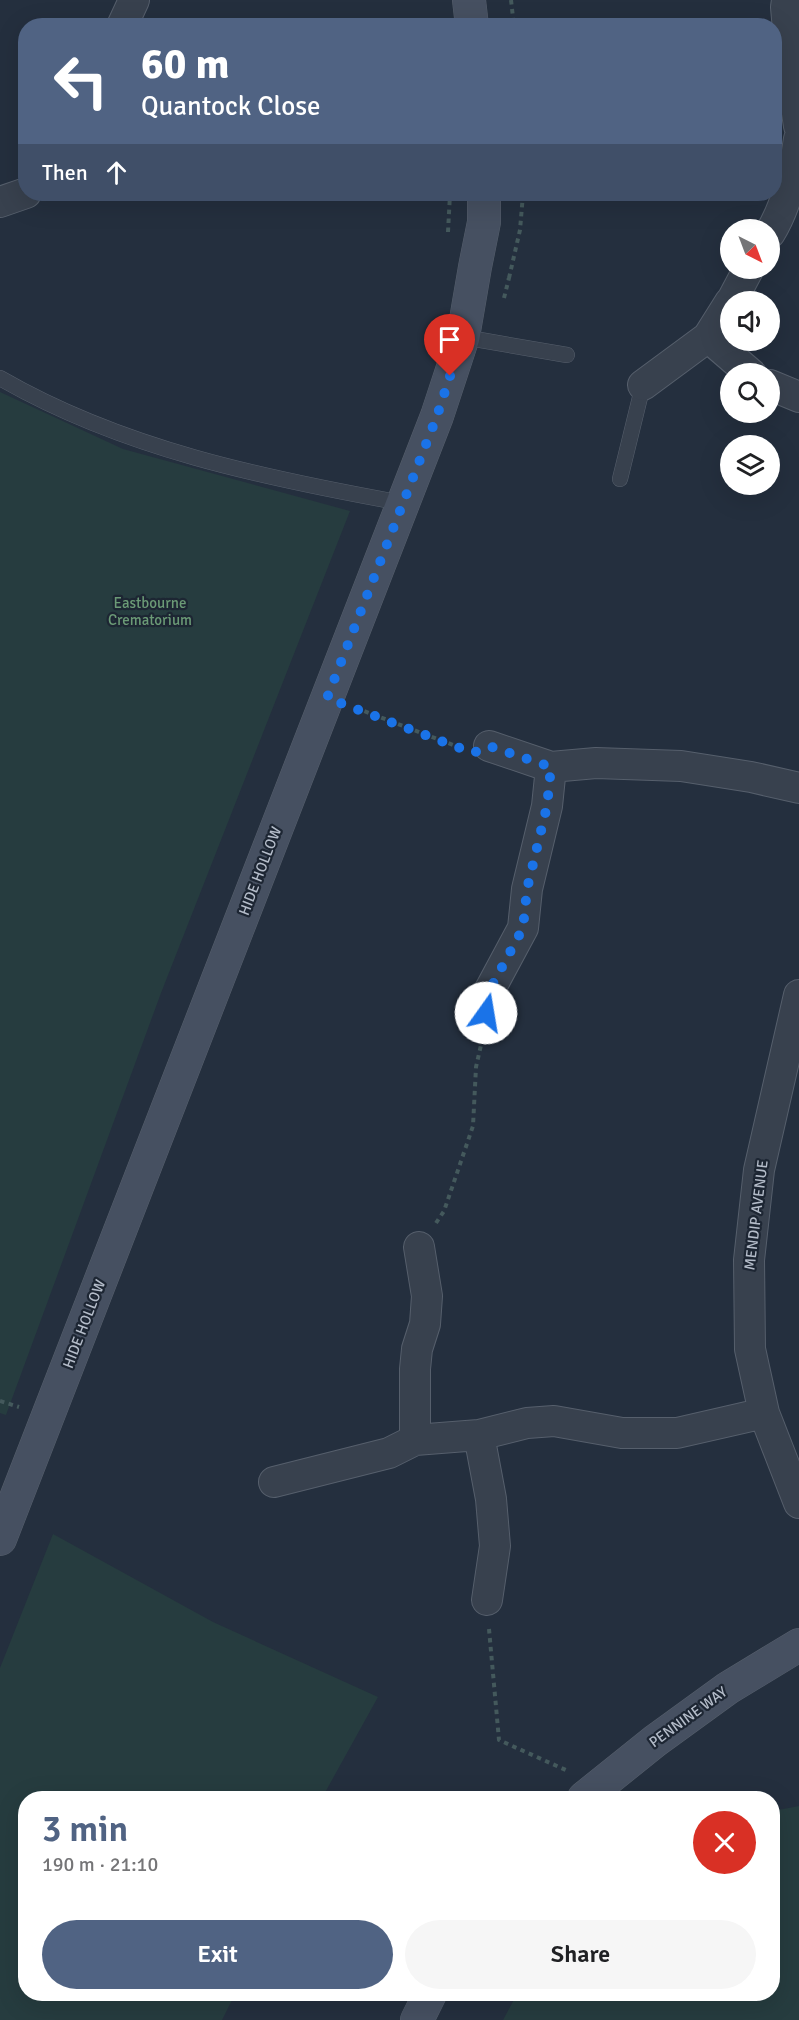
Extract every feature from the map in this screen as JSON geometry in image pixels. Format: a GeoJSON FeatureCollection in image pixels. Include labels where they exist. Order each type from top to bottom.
{"type":"FeatureCollection","features":[{"type":"Feature","properties":{"kind":"main road"},"geometry":{"type":"LineString","coordinates":[[469,0],[471,18]]}},
{"type":"Feature","properties":{"kind":"main road","name":"HIDE HOLLOW"},"geometry":{"type":"LineString","coordinates":[[0,1539],[437,416],[463,337],[484,222],[484,201]]}},
{"type":"Feature","properties":{"kind":"main road","name":"PENNINE WAY"},"geometry":{"type":"LineString","coordinates":[[592,1791],[655,1741],[728,1688],[799,1645]]}},
{"type":"Feature","properties":{"kind":"main road"},"geometry":{"type":"LineString","coordinates":[[417,2020],[426,2001]]}},
{"type":"Feature","properties":{"kind":"street"},"geometry":{"type":"LineString","coordinates":[[126,18],[134,0]]}},
{"type":"Feature","properties":{"kind":"street"},"geometry":{"type":"LineString","coordinates":[[787,0],[793,87],[799,126]]}},
{"type":"Feature","properties":{"kind":"street"},"geometry":{"type":"LineString","coordinates":[[779,219],[798,150]]}},
{"type":"Feature","properties":{"kind":"street"},"geometry":{"type":"LineString","coordinates":[[0,202],[18,196]]}},
{"type":"Feature","properties":{"kind":"street"},"geometry":{"type":"LineString","coordinates":[[644,385],[708,337],[720,319]]}},
{"type":"Feature","properties":{"kind":"street"},"geometry":{"type":"LineString","coordinates":[[708,337],[739,363]]}},
{"type":"Feature","properties":{"kind":"street"},"geometry":{"type":"LineString","coordinates":[[780,389],[799,397]]}},
{"type":"Feature","properties":{"kind":"street"},"geometry":{"type":"LineString","coordinates":[[489,746],[551,767],[596,763],[681,766],[751,777],[799,788]]}},
{"type":"Feature","properties":{"kind":"street"},"geometry":{"type":"LineString","coordinates":[[487,995],[523,928],[527,889],[547,806],[551,767]]}},
{"type":"Feature","properties":{"kind":"street","name":"MENDIP AVENUE"},"geometry":{"type":"LineString","coordinates":[[799,995],[759,1170],[748,1260],[750,1349],[764,1413],[799,1503]]}},
{"type":"Feature","properties":{"kind":"street"},"geometry":{"type":"LineString","coordinates":[[416,1440],[415,1369],[417,1349],[425,1324],[427,1296],[418,1247]]}},
{"type":"Feature","properties":{"kind":"street"},"geometry":{"type":"LineString","coordinates":[[274,1482],[389,1453],[416,1440],[479,1435],[527,1423],[554,1421],[622,1433],[677,1432],[764,1413]]}},
{"type":"Feature","properties":{"kind":"street"},"geometry":{"type":"LineString","coordinates":[[479,1435],[491,1499],[495,1546],[487,1600]]}},
{"type":"Feature","properties":{"kind":"lane"},"geometry":{"type":"LineString","coordinates":[[463,337],[567,355]]}},
{"type":"Feature","properties":{"kind":"lane"},"geometry":{"type":"LineString","coordinates":[[0,378],[27,393],[116,433],[216,464],[313,487],[402,503]]}},
{"type":"Feature","properties":{"kind":"lane"},"geometry":{"type":"LineString","coordinates":[[620,479],[644,385]]}},
{"type":"Feature","properties":{"kind":"path"},"geometry":{"type":"LineString","coordinates":[[511,0],[513,18]]}},
{"type":"Feature","properties":{"kind":"path"},"geometry":{"type":"LineString","coordinates":[[509,278],[520,230],[522,201]]}},
{"type":"Feature","properties":{"kind":"path"},"geometry":{"type":"LineString","coordinates":[[327,698],[473,753],[489,746]]}},
{"type":"Feature","properties":{"kind":"path"},"geometry":{"type":"LineString","coordinates":[[418,1247],[444,1211],[473,1126],[476,1067],[485,1031],[487,995]]}},
{"type":"Feature","properties":{"kind":"path"},"geometry":{"type":"LineString","coordinates":[[487,1600],[499,1740],[566,1770],[581,1791]]}},
{"type":"Feature","properties":{"kind":"green space","name":"Eastbourne Crematorium"},"geometry":{"type":"Polygon","coordinates":[[[0,392],[123,449],[350,511],[161,993],[6,1415],[0,1413],[0,392]]]}},
{"type":"Feature","properties":{"kind":"green space"},"geometry":{"type":"Polygon","coordinates":[[[53,1534],[213,1622],[378,1697],[326,1791],[18,1791],[18,2001],[232,2001],[222,2020],[0,2020],[0,1668],[53,1534]]]}},
{"type":"Feature","properties":{"kind":"green space"},"geometry":{"type":"Polygon","coordinates":[[[799,1806],[799,2020],[503,2020],[513,2001],[780,2001],[780,1810],[799,1806]]]}},
{"type":"Feature","properties":{"kind":"route"},"geometry":{"type":"LineString","coordinates":[[450,376],[437,416],[327,698],[473,753],[489,746],[551,767],[547,806],[527,889],[523,928],[487,995],[486,1013]]}}]}
